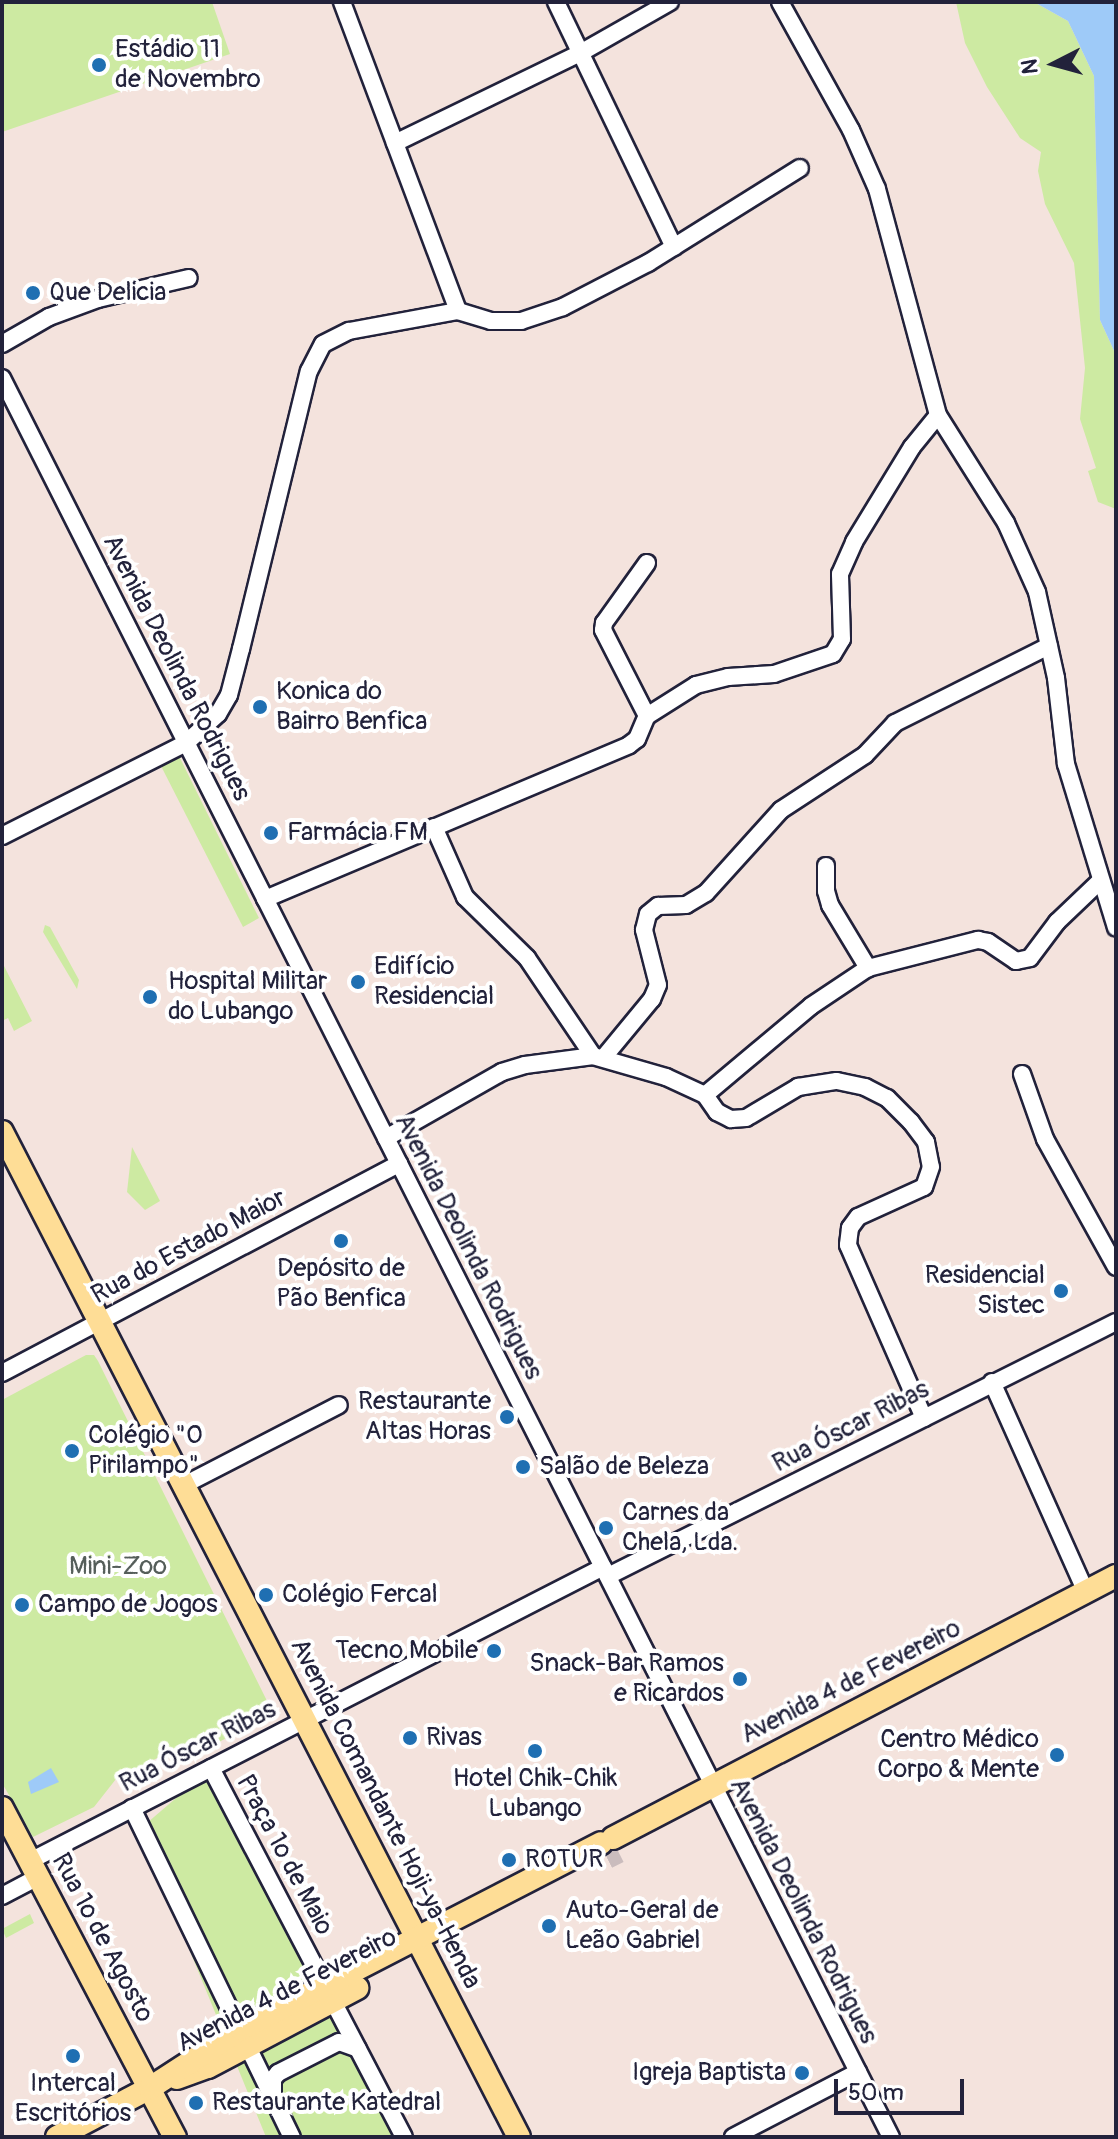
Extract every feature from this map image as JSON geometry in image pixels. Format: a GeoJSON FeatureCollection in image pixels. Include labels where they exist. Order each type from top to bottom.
{"type":"FeatureCollection","features":[{"type":"Feature","properties":{"kind":"main road","name":"Avenida Comandante Hoji-ya-Henda"},"geometry":{"type":"LineString","coordinates":[[2,1132],[519,2137]]}},
{"type":"Feature","properties":{"kind":"main road","name":"Avenida 4 de Fevereiro"},"geometry":{"type":"LineString","coordinates":[[57,2137],[716,1792],[1116,1576]]}},
{"type":"Feature","properties":{"kind":"main road","name":"Avenida 4 de Fevereiro"},"geometry":{"type":"LineString","coordinates":[[716,1792],[1116,1593]]}},
{"type":"Feature","properties":{"kind":"main road","name":"Rua 1º de Agosto"},"geometry":{"type":"LineString","coordinates":[[2,1808],[175,2137]]}},
{"type":"Feature","properties":{"kind":"street"},"geometry":{"type":"LineString","coordinates":[[342,2],[458,311]]}},
{"type":"Feature","properties":{"kind":"street"},"geometry":{"type":"LineString","coordinates":[[556,2],[674,247]]}},
{"type":"Feature","properties":{"kind":"street"},"geometry":{"type":"LineString","coordinates":[[395,143],[582,52],[670,2]]}},
{"type":"Feature","properties":{"kind":"street"},"geometry":{"type":"LineString","coordinates":[[780,2],[851,130],[877,189],[938,415],[1006,523],[1037,592],[1049,646],[1066,764],[1116,928]]}},
{"type":"Feature","properties":{"kind":"street"},"geometry":{"type":"LineString","coordinates":[[2,836],[186,743],[218,714],[229,695],[309,371],[323,344],[349,331],[458,311],[491,321],[521,321],[563,307],[674,247],[800,168]]}},
{"type":"Feature","properties":{"kind":"street"},"geometry":{"type":"LineString","coordinates":[[2,344],[49,317],[98,299],[189,278]]}},
{"type":"Feature","properties":{"kind":"street","name":"Avenida Deolinda Rodrigues"},"geometry":{"type":"LineString","coordinates":[[2,378],[891,2137]]}},
{"type":"Feature","properties":{"kind":"street"},"geometry":{"type":"LineString","coordinates":[[265,899],[629,745],[637,739],[647,716],[696,685],[728,677],[774,674],[833,654],[842,639],[840,574],[854,542],[912,447],[938,415]]}},
{"type":"Feature","properties":{"kind":"street"},"geometry":{"type":"LineString","coordinates":[[647,563],[604,623],[603,630],[647,716]]}},
{"type":"Feature","properties":{"kind":"street"},"geometry":{"type":"LineString","coordinates":[[598,1056],[652,999],[658,985],[644,930],[648,914],[658,906],[686,905],[706,893],[781,810],[865,755],[895,723],[1049,646]]}},
{"type":"Feature","properties":{"kind":"street"},"geometry":{"type":"LineString","coordinates":[[434,827],[465,897],[527,958],[598,1056]]}},
{"type":"Feature","properties":{"kind":"street"},"geometry":{"type":"LineString","coordinates":[[826,866],[826,891],[830,905],[868,968]]}},
{"type":"Feature","properties":{"kind":"street"},"geometry":{"type":"LineString","coordinates":[[705,1095],[811,1006],[868,968],[978,940],[1021,962],[1030,958],[1057,922],[1100,881]]}},
{"type":"Feature","properties":{"kind":"street"},"geometry":{"type":"LineString","coordinates":[[386,1138],[502,1072],[525,1065],[598,1056],[666,1077],[705,1095],[717,1112],[731,1119],[746,1118],[798,1087],[837,1081],[865,1087],[887,1098],[926,1142],[931,1167],[924,1187],[858,1217],[850,1228],[848,1245],[924,1418]]}},
{"type":"Feature","properties":{"kind":"street"},"geometry":{"type":"LineString","coordinates":[[1022,1074],[1045,1139],[1116,1267]]}},
{"type":"Feature","properties":{"kind":"street","name":"Rua do Estado Maior"},"geometry":{"type":"LineString","coordinates":[[2,1373],[399,1164]]}},
{"type":"Feature","properties":{"kind":"street","name":"Rua Óscar Ribas"},"geometry":{"type":"LineString","coordinates":[[2,1896],[34,1869],[132,1808],[304,1719],[1116,1322]]}},
{"type":"Feature","properties":{"kind":"street"},"geometry":{"type":"LineString","coordinates":[[992,1382],[1086,1592]]}},
{"type":"Feature","properties":{"kind":"street"},"geometry":{"type":"LineString","coordinates":[[184,1485],[339,1405]]}},
{"type":"Feature","properties":{"kind":"street","name":"Praça 1º de Maio"},"geometry":{"type":"LineString","coordinates":[[211,1768],[404,2137]]}},
{"type":"Feature","properties":{"kind":"street"},"geometry":{"type":"LineString","coordinates":[[132,1808],[292,2137]]}},
{"type":"Feature","properties":{"kind":"street"},"geometry":{"type":"LineString","coordinates":[[274,2103],[271,2086],[278,2073],[339,2042],[358,2049]]}},
{"type":"Feature","properties":{"kind":"street"},"geometry":{"type":"LineString","coordinates":[[733,2137],[858,2072]]}},
{"type":"Feature","properties":{"kind":"green space","name":"Estádio 11 de Novembro"},"geometry":{"type":"Polygon","coordinates":[[[2,2],[212,2],[230,54],[2,132],[2,2]]]}},
{"type":"Feature","properties":{"kind":"green space"},"geometry":{"type":"Polygon","coordinates":[[[956,2],[1034,2],[1068,21],[1094,76],[1100,320],[1116,355],[1116,509],[1098,502],[1088,471],[1096,468],[1080,419],[1085,368],[1074,263],[1045,204],[1038,171],[1041,152],[1020,138],[987,87],[965,43],[956,2]]]}},
{"type":"Feature","properties":{"kind":"green space"},"geometry":{"type":"Polygon","coordinates":[[[179,756],[259,918],[243,927],[161,766],[179,756]]]}},
{"type":"Feature","properties":{"kind":"green space"},"geometry":{"type":"Polygon","coordinates":[[[45,925],[50,927],[79,980],[77,989],[43,932],[45,925]]]}},
{"type":"Feature","properties":{"kind":"green space"},"geometry":{"type":"Polygon","coordinates":[[[2,962],[32,1021],[14,1031],[8,1018],[2,1021],[2,962]]]}},
{"type":"Feature","properties":{"kind":"green space"},"geometry":{"type":"Polygon","coordinates":[[[132,1147],[160,1201],[145,1210],[127,1192],[132,1147]]]}},
{"type":"Feature","properties":{"kind":"green space","name":"Mini-Zoo"},"geometry":{"type":"Polygon","coordinates":[[[86,1355],[94,1355],[98,1361],[271,1709],[267,1717],[217,1743],[179,1747],[116,1779],[94,1807],[33,1837],[2,1783],[2,1400],[86,1355]]]}},
{"type":"Feature","properties":{"kind":"green space"},"geometry":{"type":"Polygon","coordinates":[[[211,1768],[413,2137],[266,2137],[140,1829],[211,1768]]]}},
{"type":"Feature","properties":{"kind":"green space"},"geometry":{"type":"Polygon","coordinates":[[[30,1914],[34,1923],[6,1938],[2,1929],[30,1914]]]}},
{"type":"Feature","properties":{"kind":"water"},"geometry":{"type":"Polygon","coordinates":[[[1034,2],[1116,2],[1116,355],[1100,320],[1094,76],[1068,21],[1034,2]]]}},
{"type":"Feature","properties":{"kind":"water"},"geometry":{"type":"Polygon","coordinates":[[[51,1768],[59,1782],[31,1794],[28,1782],[51,1768]]]}},
{"type":"Feature","properties":{"kind":"tunnel"},"geometry":{"type":"LineString","coordinates":[[607,1858],[619,1852]]}},
{"type":"Feature","properties":{"kind":"place","name":"Estádio 11 de Novembro"},"geometry":{"type":"Point","coordinates":[99,65]}},
{"type":"Feature","properties":{"kind":"place","name":"Que Delicia"},"geometry":{"type":"Point","coordinates":[33,293]}},
{"type":"Feature","properties":{"kind":"place","name":"Konica do Bairro Benfica"},"geometry":{"type":"Point","coordinates":[260,707]}},
{"type":"Feature","properties":{"kind":"place","name":"Farmácia FM"},"geometry":{"type":"Point","coordinates":[271,833]}},
{"type":"Feature","properties":{"kind":"place","name":"Edifício Residencial"},"geometry":{"type":"Point","coordinates":[358,982]}},
{"type":"Feature","properties":{"kind":"place","name":"Hospital Militar do Lubango"},"geometry":{"type":"Point","coordinates":[150,997]}},
{"type":"Feature","properties":{"kind":"place","name":"Depósito de Pão Benfica"},"geometry":{"type":"Point","coordinates":[341,1241]}},
{"type":"Feature","properties":{"kind":"place","name":"Residencial Sistec"},"geometry":{"type":"Point","coordinates":[1061,1291]}},
{"type":"Feature","properties":{"kind":"place","name":"Restaurante Altas Horas"},"geometry":{"type":"Point","coordinates":[507,1417]}},
{"type":"Feature","properties":{"kind":"place","name":"Colégio \"O Pirilampo\""},"geometry":{"type":"Point","coordinates":[72,1451]}},
{"type":"Feature","properties":{"kind":"place","name":"Salão de Beleza"},"geometry":{"type":"Point","coordinates":[523,1467]}},
{"type":"Feature","properties":{"kind":"place","name":"Carnes da Chela, Lda."},"geometry":{"type":"Point","coordinates":[606,1528]}},
{"type":"Feature","properties":{"kind":"place","name":"Colégio Fercal"},"geometry":{"type":"Point","coordinates":[266,1595]}},
{"type":"Feature","properties":{"kind":"place","name":"Campo de Jogos"},"geometry":{"type":"Point","coordinates":[22,1605]}},
{"type":"Feature","properties":{"kind":"place","name":"Tecno Mobile"},"geometry":{"type":"Point","coordinates":[494,1651]}},
{"type":"Feature","properties":{"kind":"place","name":"Snack-Bar Ramos e Ricardos"},"geometry":{"type":"Point","coordinates":[740,1679]}},
{"type":"Feature","properties":{"kind":"place","name":"Rivas"},"geometry":{"type":"Point","coordinates":[410,1738]}},
{"type":"Feature","properties":{"kind":"place","name":"Hotel Chik-Chik Lubango"},"geometry":{"type":"Point","coordinates":[535,1751]}},
{"type":"Feature","properties":{"kind":"place","name":"Centro Médico Corpo & Mente"},"geometry":{"type":"Point","coordinates":[1057,1755]}},
{"type":"Feature","properties":{"kind":"place","name":"ROTUR"},"geometry":{"type":"Point","coordinates":[509,1860]}},
{"type":"Feature","properties":{"kind":"place","name":"Auto-Geral de Leão Gabriel"},"geometry":{"type":"Point","coordinates":[549,1926]}},
{"type":"Feature","properties":{"kind":"place","name":"Intercal Escritórios"},"geometry":{"type":"Point","coordinates":[73,2056]}},
{"type":"Feature","properties":{"kind":"place","name":"Igreja Baptista"},"geometry":{"type":"Point","coordinates":[802,2073]}},
{"type":"Feature","properties":{"kind":"place","name":"Restaurante Katedral"},"geometry":{"type":"Point","coordinates":[196,2103]}}]}
